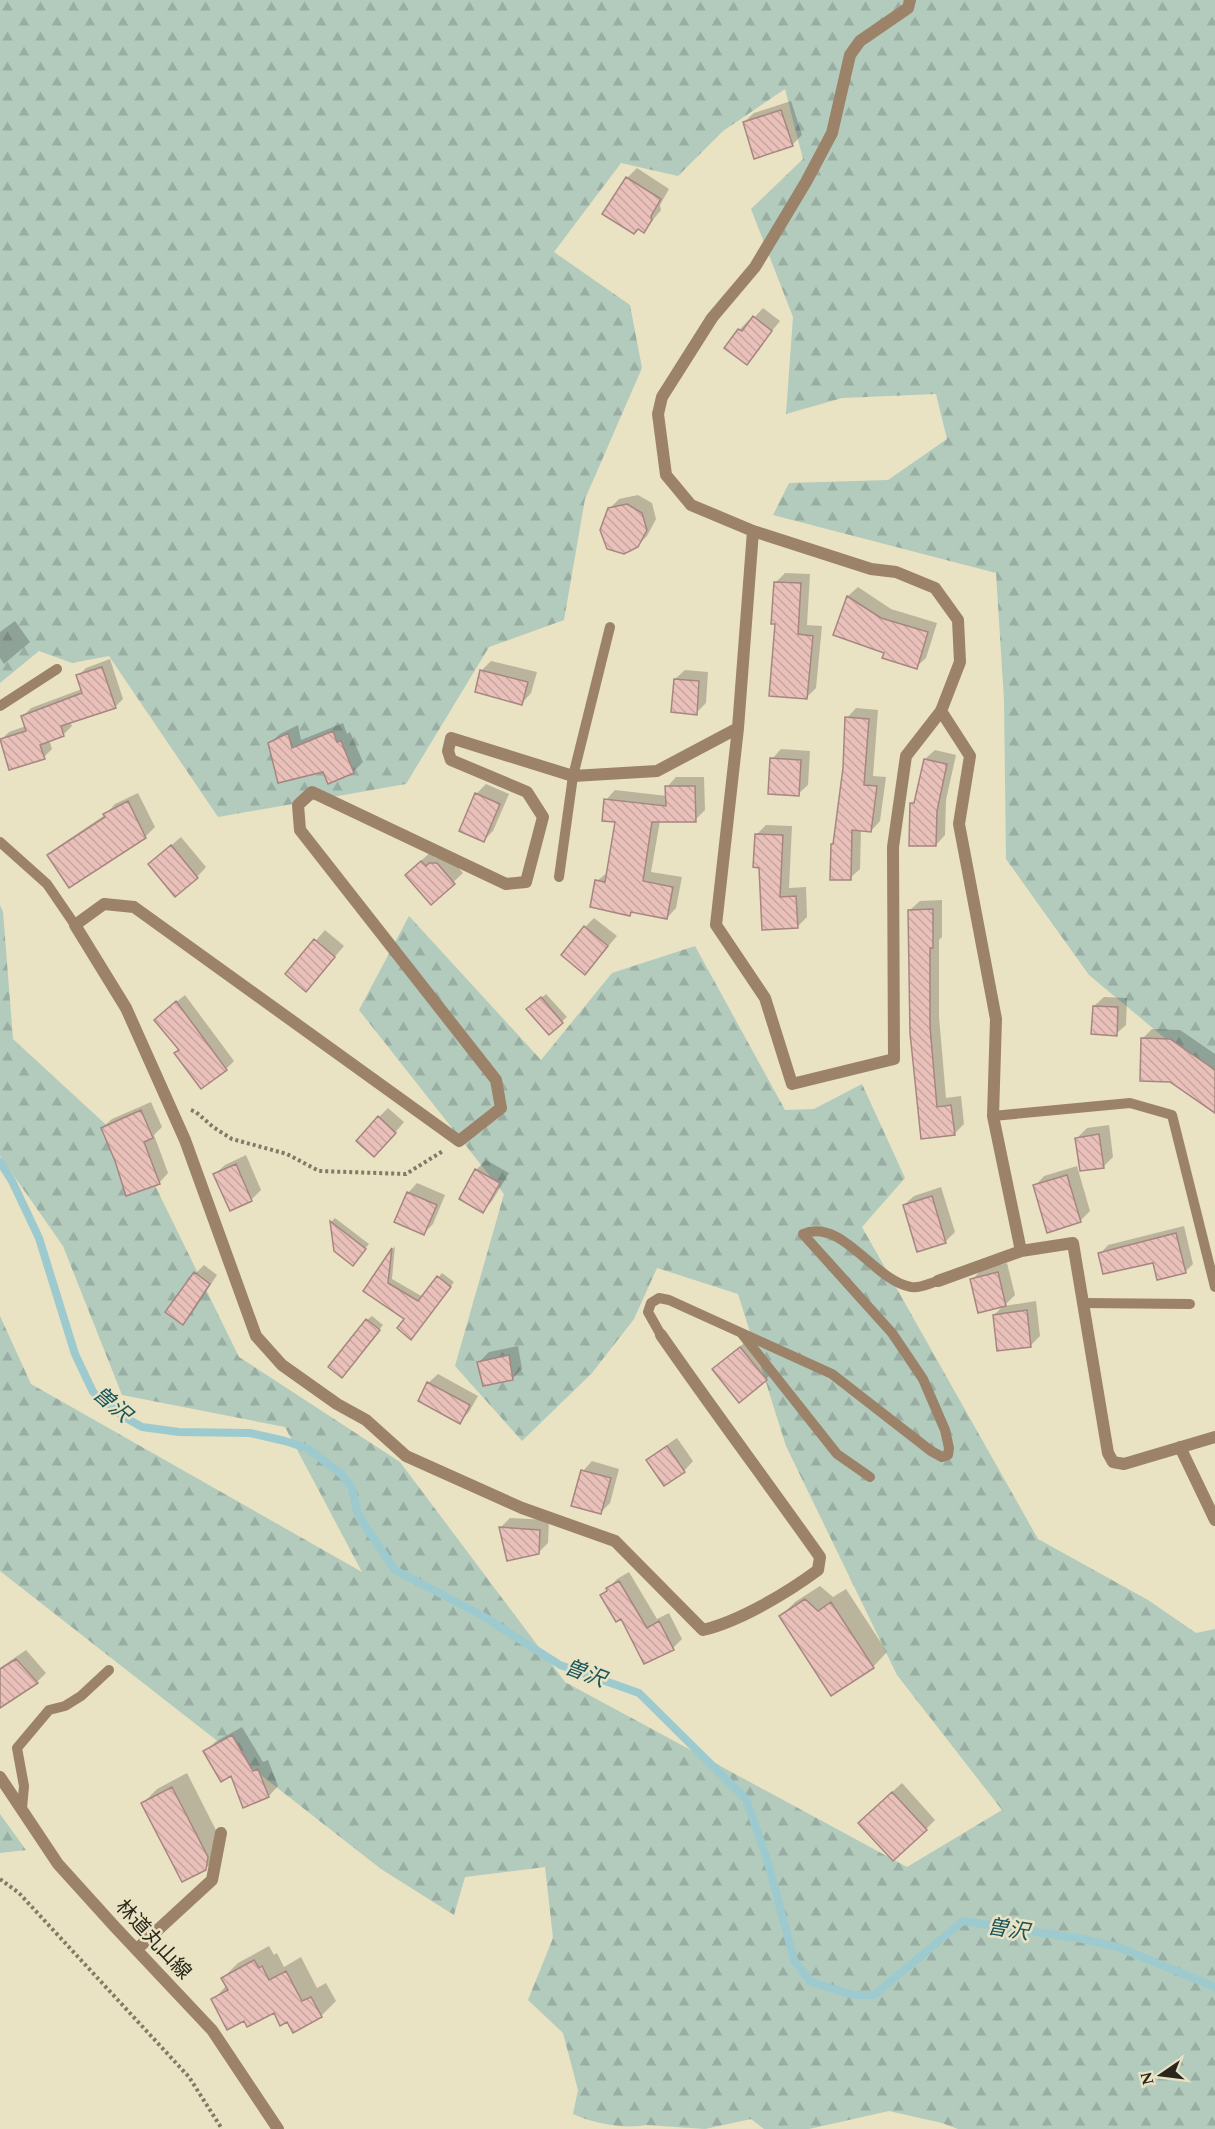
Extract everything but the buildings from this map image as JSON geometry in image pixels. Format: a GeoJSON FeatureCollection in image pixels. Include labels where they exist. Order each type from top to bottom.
{"type":"FeatureCollection","features":[{"type":"Feature","properties":{"kind":"street"},"geometry":{"type":"LineString","coordinates":[[753,531],[738,728],[716,925],[765,998],[792,1084],[894,1059],[893,847],[906,756],[941,711],[960,662],[958,620],[935,588],[896,572],[871,569],[753,531],[691,505],[666,475],[658,414],[662,397],[712,318],[754,267],[812,172],[832,133],[850,55],[860,40],[908,8],[910,0]]}},
{"type":"Feature","properties":{"kind":"street"},"geometry":{"type":"LineString","coordinates":[[941,711],[970,756],[959,824],[996,1019],[993,1116],[1021,1251]]}},
{"type":"Feature","properties":{"kind":"street"},"geometry":{"type":"LineString","coordinates":[[661,1335],[727,1431],[746,1452],[820,1557],[818,1570],[801,1583],[724,1625],[703,1630],[615,1540],[522,1508],[406,1456],[366,1420],[337,1404],[282,1365],[256,1336],[185,1140],[126,1008],[75,925],[104,904],[134,907],[459,1142],[501,1108],[496,1080],[300,830],[298,805],[312,792],[506,884],[526,882],[543,817],[527,792],[451,760],[448,751],[451,738],[573,776],[657,771],[738,728]]}},
{"type":"Feature","properties":{"kind":"street"},"geometry":{"type":"LineString","coordinates":[[938,1281],[1021,1251],[1073,1244],[1108,1453],[1113,1462],[1124,1464],[1215,1437]]}},
{"type":"Feature","properties":{"kind":"street"},"geometry":{"type":"LineString","coordinates":[[1180,1447],[1215,1520]]}},
{"type":"Feature","properties":{"kind":"street","name":"林道丸山線"},"geometry":{"type":"LineString","coordinates":[[0,1777],[58,1864],[212,2030],[278,2129]]}},
{"type":"Feature","properties":{"kind":"street"},"geometry":{"type":"LineString","coordinates":[[137,1950],[212,1880],[220,1833]]}},
{"type":"Feature","properties":{"kind":"lane"},"geometry":{"type":"LineString","coordinates":[[559,877],[573,776],[610,627]]}},
{"type":"Feature","properties":{"kind":"lane"},"geometry":{"type":"LineString","coordinates":[[0,706],[57,669]]}},
{"type":"Feature","properties":{"kind":"lane"},"geometry":{"type":"LineString","coordinates":[[0,842],[47,884],[75,925]]}},
{"type":"Feature","properties":{"kind":"lane"},"geometry":{"type":"LineString","coordinates":[[993,1116],[1130,1103],[1172,1115],[1215,1287]]}},
{"type":"Feature","properties":{"kind":"lane"},"geometry":{"type":"LineString","coordinates":[[661,1335],[648,1312],[651,1304],[659,1298],[669,1300],[740,1331],[832,1374],[931,1451],[942,1457],[948,1455],[949,1448],[945,1430],[922,1379],[892,1333],[802,1234],[812,1230],[830,1233],[861,1254],[889,1278],[912,1288],[938,1281]]}},
{"type":"Feature","properties":{"kind":"lane"},"geometry":{"type":"LineString","coordinates":[[1083,1303],[1190,1304]]}},
{"type":"Feature","properties":{"kind":"lane"},"geometry":{"type":"LineString","coordinates":[[740,1331],[837,1454],[870,1477]]}},
{"type":"Feature","properties":{"kind":"lane"},"geometry":{"type":"LineString","coordinates":[[22,1808],[24,1786],[17,1748],[49,1710],[65,1706],[73,1701],[109,1670]]}},
{"type":"Feature","properties":{"kind":"path"},"geometry":{"type":"LineString","coordinates":[[167,1101],[196,1112],[213,1127],[232,1139],[287,1154],[319,1171],[406,1174],[459,1142]]}},
{"type":"Feature","properties":{"kind":"path"},"geometry":{"type":"LineString","coordinates":[[0,1879],[19,1893],[189,2077],[222,2129]]}},
{"type":"Feature","properties":{"kind":"green space"},"geometry":{"type":"Polygon","coordinates":[[[0,0],[1215,0],[1215,1080],[1089,975],[1006,859],[1004,700],[996,573],[773,515],[789,483],[888,480],[947,439],[936,394],[842,398],[786,414],[793,317],[751,209],[803,159],[785,89],[723,131],[678,176],[621,163],[554,252],[630,305],[642,368],[585,499],[564,620],[489,647],[406,784],[218,817],[109,656],[72,663],[39,651],[0,683],[0,0]]]}},
{"type":"Feature","properties":{"kind":"green space"},"geometry":{"type":"Polygon","coordinates":[[[0,905],[3,912],[13,1039],[141,1157],[239,1357],[400,1462],[565,1682],[907,1867],[1002,1810],[897,1675],[786,1446],[738,1294],[657,1268],[634,1319],[592,1373],[522,1441],[455,1366],[504,1194],[359,1010],[409,916],[541,1060],[612,973],[695,946],[785,1110],[814,1109],[862,1084],[905,1178],[862,1227],[1038,1539],[1148,1600],[1196,1633],[1215,1629],[1215,2129],[958,2129],[889,2111],[809,2129],[764,2129],[751,2119],[705,2129],[647,2125],[619,2126],[600,2123],[573,2114],[578,2090],[563,2033],[528,2000],[553,1938],[545,1867],[465,1877],[454,1915],[381,1869],[0,1571],[0,1316],[31,1384],[362,1572],[285,1427],[122,1395],[63,1246],[0,1156],[0,905]]]}},
{"type":"Feature","properties":{"kind":"green space"},"geometry":{"type":"Polygon","coordinates":[[[0,1814],[26,1850],[0,1853],[0,1814]]]}},
{"type":"Feature","properties":{"kind":"waterway","name":"曽沢"},"geometry":{"type":"LineString","coordinates":[[0,1162],[12,1181],[39,1238],[75,1354],[93,1392],[124,1417],[142,1427],[179,1432],[250,1433],[309,1449],[341,1474],[352,1488],[357,1511],[395,1570],[483,1616],[560,1665],[639,1693],[746,1799],[767,1859],[794,1960],[811,1982],[853,1995],[874,1995],[963,1921],[1083,1939],[1118,1947],[1215,1987]]}}]}
